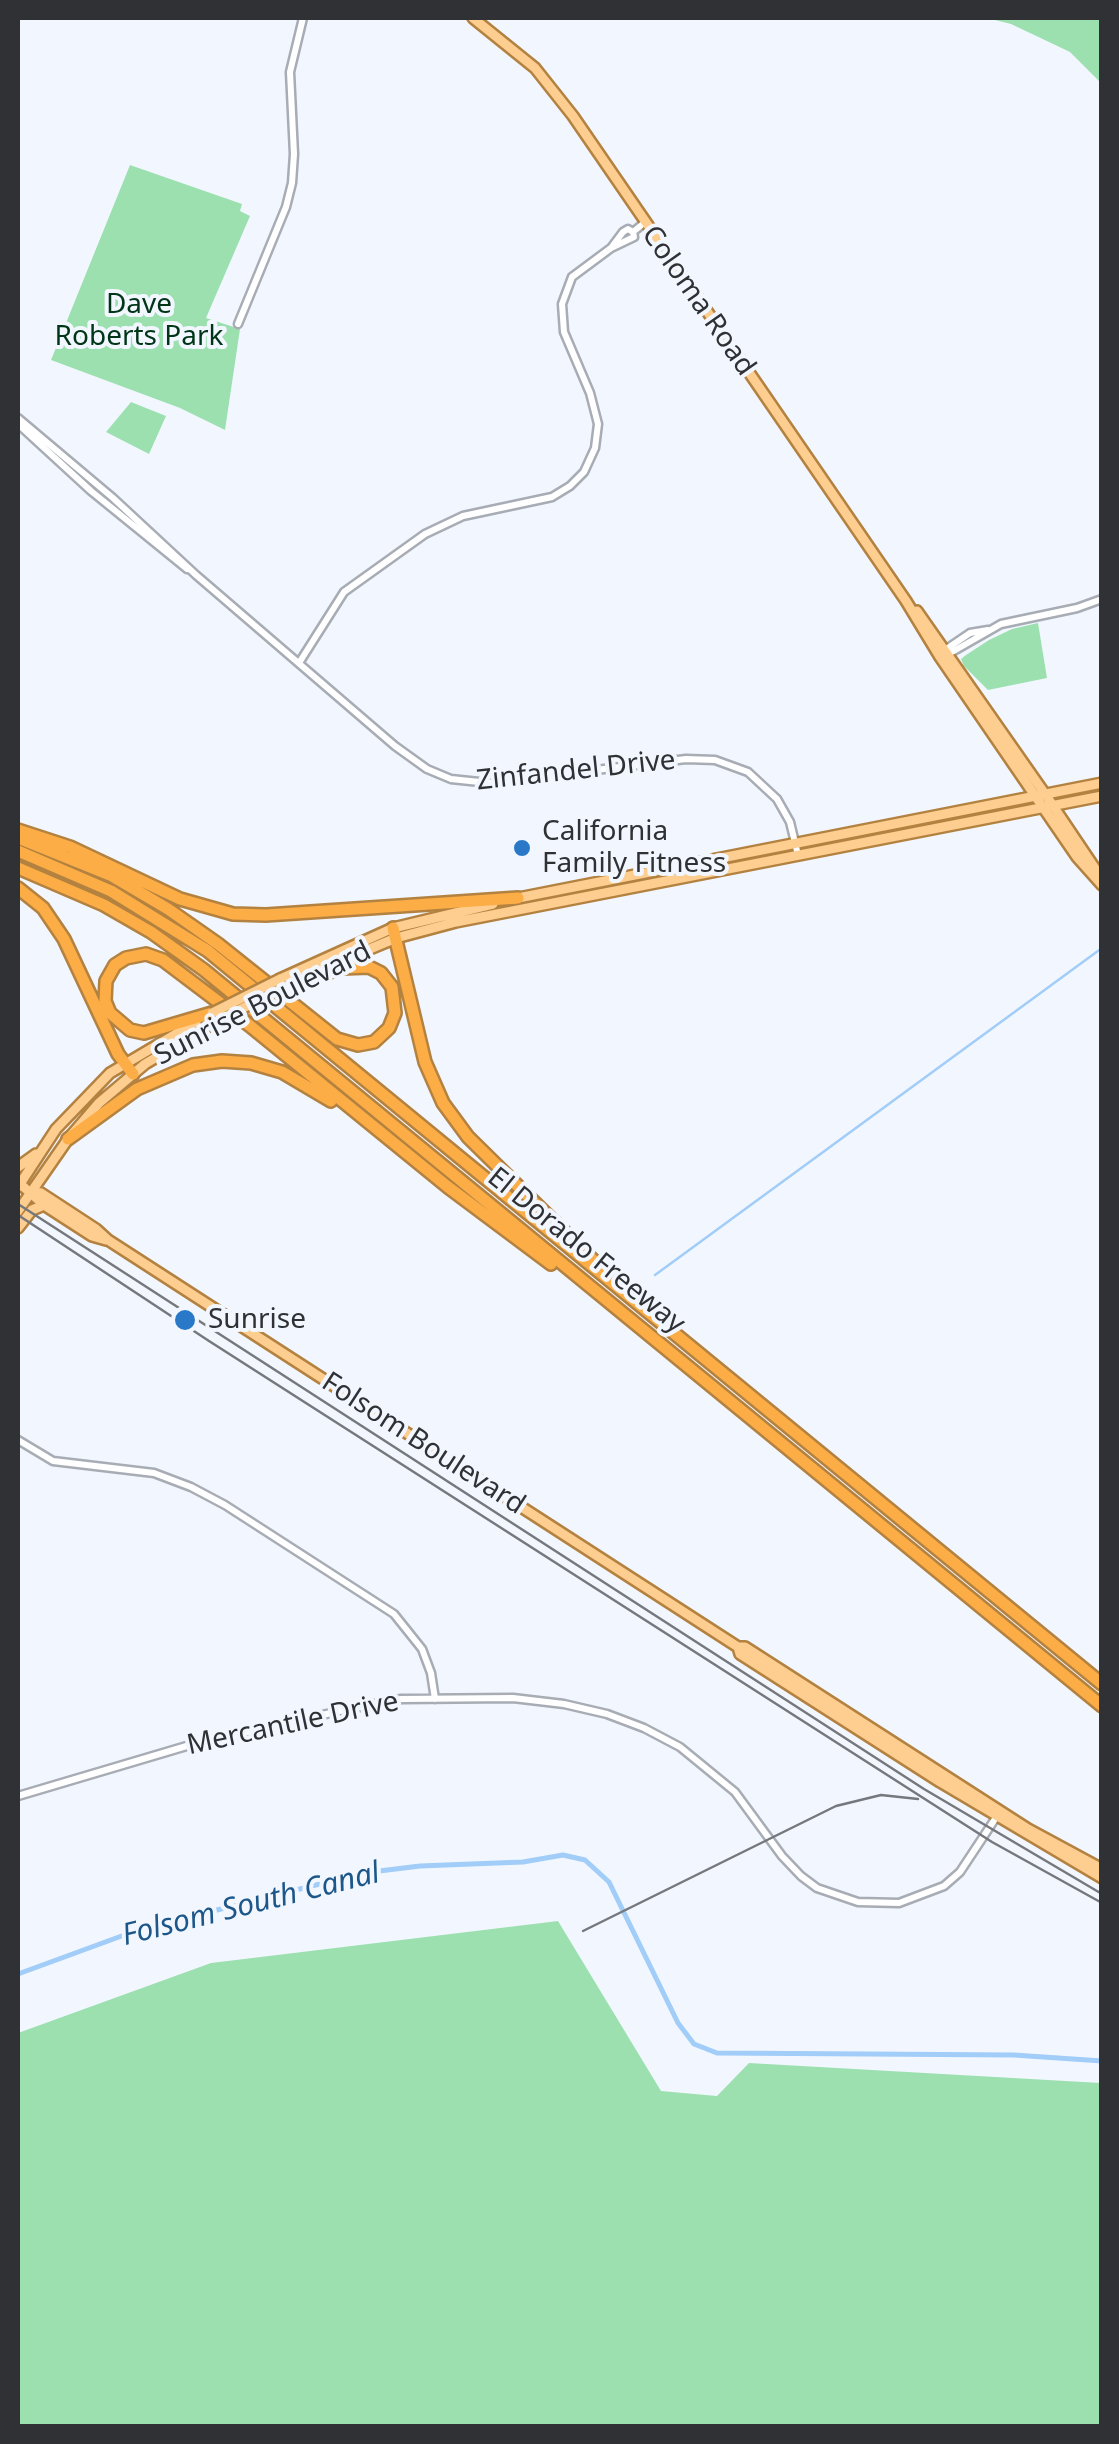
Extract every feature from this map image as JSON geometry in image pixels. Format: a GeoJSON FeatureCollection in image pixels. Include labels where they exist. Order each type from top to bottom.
{"type":"FeatureCollection","features":[{"type":"Feature","properties":{"kind":"highway"},"geometry":{"type":"LineString","coordinates":[[18,830],[70,847],[180,899],[232,914],[518,898]]}},
{"type":"Feature","properties":{"kind":"highway"},"geometry":{"type":"LineString","coordinates":[[18,838],[112,876],[168,909],[337,1039],[358,1045],[374,1042],[389,1028],[396,1012],[392,987],[369,967],[342,968],[283,983]]}},
{"type":"Feature","properties":{"kind":"highway","name":"El Dorado Freeway"},"geometry":{"type":"LineString","coordinates":[[18,852],[111,891],[208,951],[1102,1684]]}},
{"type":"Feature","properties":{"kind":"highway","name":"El Dorado Freeway"},"geometry":{"type":"LineString","coordinates":[[18,868],[104,905],[204,970],[1102,1706]]}},
{"type":"Feature","properties":{"kind":"highway"},"geometry":{"type":"LineString","coordinates":[[18,888],[43,908],[64,939],[124,1063],[133,1074]]}},
{"type":"Feature","properties":{"kind":"highway"},"geometry":{"type":"LineString","coordinates":[[394,933],[425,1062],[442,1102],[468,1136],[604,1276]]}},
{"type":"Feature","properties":{"kind":"highway"},"geometry":{"type":"LineString","coordinates":[[215,1017],[144,1033],[130,1030],[110,1013],[105,1000],[106,982],[115,966],[126,958],[141,954],[161,959],[563,1274],[585,1283]]}},
{"type":"Feature","properties":{"kind":"highway"},"geometry":{"type":"LineString","coordinates":[[68,1139],[137,1089],[164,1075],[222,1061],[252,1063],[282,1072],[396,1146]]}},
{"type":"Feature","properties":{"kind":"main road","name":"Coloma Road"},"geometry":{"type":"LineString","coordinates":[[473,18],[544,80],[944,654],[1090,875],[1099,882]]}},
{"type":"Feature","properties":{"kind":"main road","name":"Coloma Road"},"geometry":{"type":"LineString","coordinates":[[944,654],[1022,776],[1040,795]]}},
{"type":"Feature","properties":{"kind":"main road"},"geometry":{"type":"LineString","coordinates":[[1018,798],[1022,776]]}},
{"type":"Feature","properties":{"kind":"main road","name":"Sunrise Boulevard"},"geometry":{"type":"LineString","coordinates":[[18,1184],[81,1102],[124,1063],[283,983],[394,933],[518,898],[1102,782]]}},
{"type":"Feature","properties":{"kind":"main road","name":"Sunrise Boulevard"},"geometry":{"type":"LineString","coordinates":[[394,933],[1102,796]]}},
{"type":"Feature","properties":{"kind":"main road"},"geometry":{"type":"LineString","coordinates":[[1066,826],[1070,802]]}},
{"type":"Feature","properties":{"kind":"main road","name":"Coloma Road"},"geometry":{"type":"LineString","coordinates":[[1048,808],[1066,826],[1096,870],[1099,882]]}},
{"type":"Feature","properties":{"kind":"main road","name":"Sunrise Boulevard"},"geometry":{"type":"LineString","coordinates":[[18,1211],[68,1139],[99,1103],[159,1054],[215,1017]]}},
{"type":"Feature","properties":{"kind":"main road"},"geometry":{"type":"LineString","coordinates":[[18,1167],[42,1149]]}},
{"type":"Feature","properties":{"kind":"main road","name":"Folsom Boulevard"},"geometry":{"type":"LineString","coordinates":[[18,1184],[55,1202],[738,1647],[746,1647],[1102,1878]]}},
{"type":"Feature","properties":{"kind":"main road","name":"Folsom Boulevard"},"geometry":{"type":"LineString","coordinates":[[31,1191],[44,1205],[92,1236],[108,1240]]}},
{"type":"Feature","properties":{"kind":"main road"},"geometry":{"type":"LineString","coordinates":[[18,1228],[32,1210],[44,1205]]}},
{"type":"Feature","properties":{"kind":"main road","name":"Folsom Boulevard"},"geometry":{"type":"LineString","coordinates":[[998,1814],[1102,1869]]}},
{"type":"Feature","properties":{"kind":"street"},"geometry":{"type":"LineString","coordinates":[[238,324],[292,183],[290,72],[303,18]]}},
{"type":"Feature","properties":{"kind":"street"},"geometry":{"type":"LineString","coordinates":[[299,663],[344,592],[425,534],[463,516],[552,496],[584,472],[595,448],[598,424],[589,390],[564,332],[562,304],[572,277],[611,248],[623,232],[633,232],[644,223]]}},
{"type":"Feature","properties":{"kind":"street","name":"Zinfandel Drive"},"geometry":{"type":"LineString","coordinates":[[18,420],[124,507],[196,575],[413,761],[439,775],[470,783],[500,783],[682,760],[713,760],[738,767],[765,785],[785,813],[798,855]]}},
{"type":"Feature","properties":{"kind":"street"},"geometry":{"type":"LineString","coordinates":[[944,654],[970,632],[1102,599]]}},
{"type":"Feature","properties":{"kind":"street"},"geometry":{"type":"LineString","coordinates":[[18,1440],[60,1463],[156,1474],[225,1505],[394,1614],[422,1649],[436,1698]]}},
{"type":"Feature","properties":{"kind":"street","name":"Mercantile Drive"},"geometry":{"type":"LineString","coordinates":[[18,1796],[103,1768],[286,1722],[401,1699],[436,1698],[538,1700],[587,1708],[644,1728],[680,1747],[727,1784],[755,1815],[782,1856],[812,1886],[863,1903],[898,1903],[944,1886],[960,1872],[998,1814]]}},
{"type":"Feature","properties":{"kind":"green space"},"geometry":{"type":"Polygon","coordinates":[[[987,18],[1101,18],[1101,83],[1070,52],[1011,24],[987,18]]]}},
{"type":"Feature","properties":{"kind":"green space","name":"Dave Roberts Park"},"geometry":{"type":"Polygon","coordinates":[[[130,165],[242,204],[240,211],[250,216],[206,318],[240,329],[225,430],[180,408],[51,360],[130,165]]]}},
{"type":"Feature","properties":{"kind":"green space"},"geometry":{"type":"Polygon","coordinates":[[[131,402],[166,416],[149,454],[106,432],[131,402]]]}},
{"type":"Feature","properties":{"kind":"green space"},"geometry":{"type":"Polygon","coordinates":[[[1038,623],[1047,678],[988,690],[964,666],[961,659],[989,640],[1038,623]]]}},
{"type":"Feature","properties":{"kind":"green space"},"geometry":{"type":"Polygon","coordinates":[[[558,1921],[661,2091],[717,2096],[749,2063],[1101,2083],[1101,2426],[18,2426],[18,2033],[211,1963],[558,1921]]]}},
{"type":"Feature","properties":{"kind":"waterway"},"geometry":{"type":"LineString","coordinates":[[655,1275],[1102,948]]}},
{"type":"Feature","properties":{"kind":"waterway","name":"Folsom South Canal"},"geometry":{"type":"LineString","coordinates":[[18,1974],[138,1930],[363,1873],[420,1866],[523,1862],[563,1855],[585,1860],[609,1882],[678,2023],[694,2044],[717,2053],[1014,2055],[1102,2061]]}},
{"type":"Feature","properties":{"kind":"tram line"},"geometry":{"type":"LineString","coordinates":[[18,1204],[924,1789],[1102,1894]]}},
{"type":"Feature","properties":{"kind":"railway"},"geometry":{"type":"LineString","coordinates":[[18,1215],[992,1842],[1102,1903]]}},
{"type":"Feature","properties":{"kind":"railway"},"geometry":{"type":"LineString","coordinates":[[583,1931],[836,1806],[881,1795],[918,1799]]}},
{"type":"Feature","properties":{"kind":"place","name":"California Family Fitness"},"geometry":{"type":"Point","coordinates":[522,848]}},
{"type":"Feature","properties":{"kind":"place","name":"Sunrise"},"geometry":{"type":"Point","coordinates":[185,1320]}}]}
